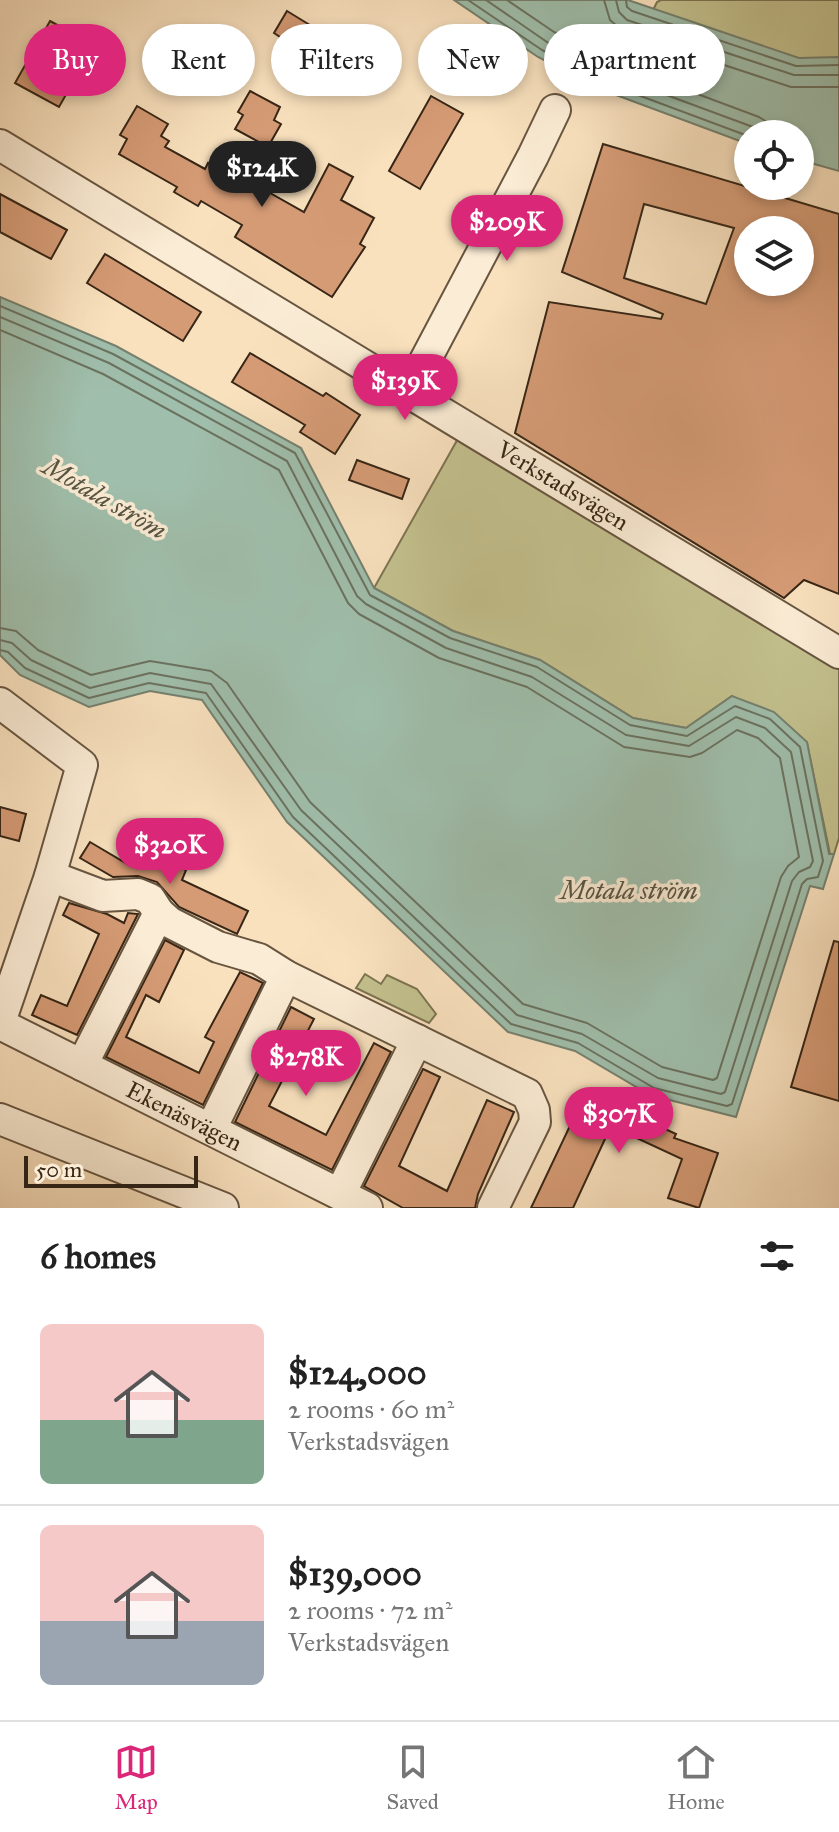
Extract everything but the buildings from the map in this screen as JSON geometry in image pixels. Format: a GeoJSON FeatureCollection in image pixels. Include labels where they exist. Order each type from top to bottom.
{"type":"FeatureCollection","features":[{"type":"Feature","properties":{"kind":"street"},"geometry":{"type":"LineString","coordinates":[[408,393],[555,110]]}},
{"type":"Feature","properties":{"kind":"street","name":"Verkstadsvägen"},"geometry":{"type":"LineString","coordinates":[[0,145],[839,653]]}},
{"type":"Feature","properties":{"kind":"street"},"geometry":{"type":"LineString","coordinates":[[0,703],[82,765],[50,876],[0,1023]]}},
{"type":"Feature","properties":{"kind":"street"},"geometry":{"type":"LineString","coordinates":[[50,876],[103,896],[138,894],[150,899],[169,922],[218,947],[259,959],[286,976],[527,1094],[535,1122],[493,1208]]}},
{"type":"Feature","properties":{"kind":"street"},"geometry":{"type":"LineString","coordinates":[[82,1065],[159,913]]}},
{"type":"Feature","properties":{"kind":"street"},"geometry":{"type":"LineString","coordinates":[[211,1129],[286,976]]}},
{"type":"Feature","properties":{"kind":"street","name":"Ekenäsvägen"},"geometry":{"type":"LineString","coordinates":[[0,1023],[367,1208]]}},
{"type":"Feature","properties":{"kind":"street"},"geometry":{"type":"LineString","coordinates":[[340,1194],[417,1040]]}},
{"type":"Feature","properties":{"kind":"street"},"geometry":{"type":"LineString","coordinates":[[0,1119],[223,1208]]}},
{"type":"Feature","properties":{"kind":"shaded area"},"geometry":{"type":"Polygon","coordinates":[[[839,0],[839,127],[725,91],[725,24],[646,24],[657,2],[839,0]]]}},
{"type":"Feature","properties":{"kind":"shaded area"},"geometry":{"type":"Polygon","coordinates":[[[464,428],[839,655],[839,838],[834,854],[830,854],[807,743],[732,696],[686,728],[633,718],[540,660],[453,631],[374,588],[464,428]]]}},
{"type":"Feature","properties":{"kind":"shaded area"},"geometry":{"type":"Polygon","coordinates":[[[365,974],[381,984],[387,975],[417,989],[436,1014],[429,1023],[356,988],[365,974]]]}},
{"type":"Feature","properties":{"kind":"water"},"geometry":{"type":"Polygon","coordinates":[[[454,0],[628,0],[699,24],[544,24],[544,60],[528,50],[528,24],[489,24],[454,0]]]}},
{"type":"Feature","properties":{"kind":"water"},"geometry":{"type":"Polygon","coordinates":[[[725,33],[799,58],[839,57],[839,171],[814,164],[814,120],[734,120],[734,139],[619,96],[725,96],[725,33]]]}},
{"type":"Feature","properties":{"kind":"water","name":"Motala ström"},"geometry":{"type":"Polygon","coordinates":[[[0,297],[116,346],[301,448],[374,588],[453,631],[540,660],[633,718],[686,728],[732,696],[774,712],[807,742],[829,854],[834,854],[823,889],[810,886],[736,1117],[650,1095],[575,1051],[508,1032],[287,822],[202,700],[150,691],[89,707],[20,675],[0,655],[0,297]]]}}]}
